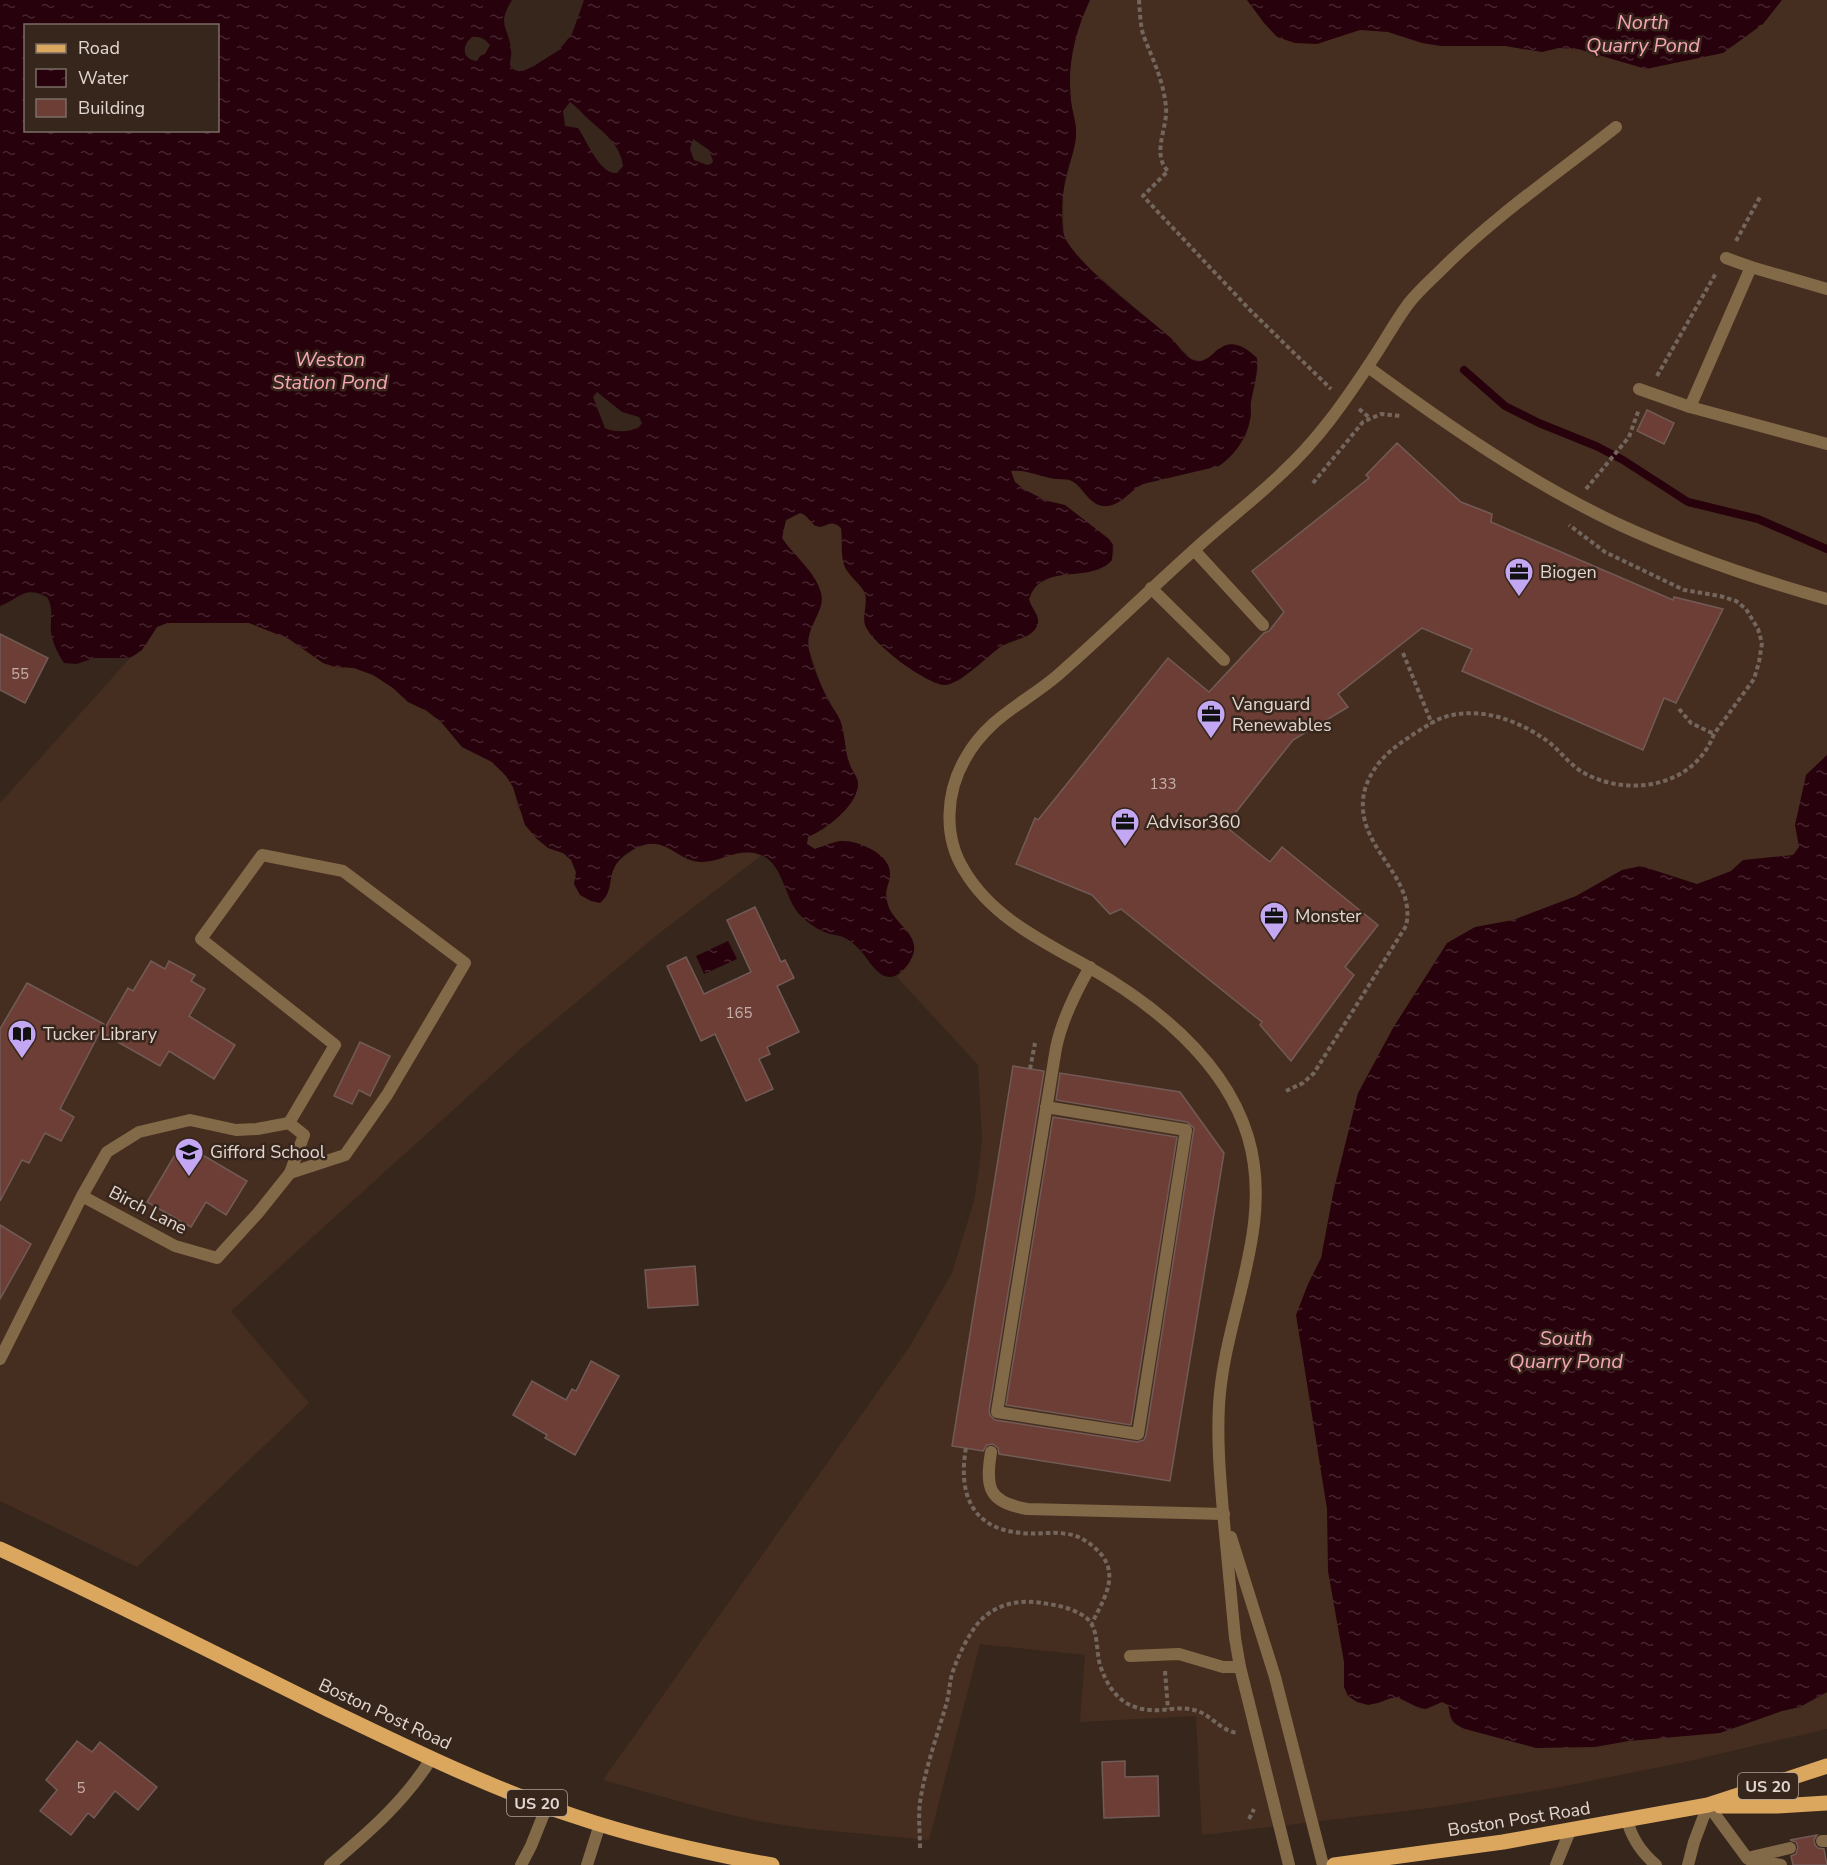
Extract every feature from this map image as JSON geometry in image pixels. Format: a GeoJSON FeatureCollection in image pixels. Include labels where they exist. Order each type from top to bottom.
{"type":"FeatureCollection","features":[{"type":"Feature","properties":{"kind":"main road","name":"Boston Post Road"},"geometry":{"type":"LineString","coordinates":[[0,1549],[431,1759],[547,1806],[600,1824],[661,1842],[772,1865]]}},
{"type":"Feature","properties":{"kind":"main road","name":"Boston Post Road"},"geometry":{"type":"LineString","coordinates":[[1334,1865],[1570,1831],[1708,1805],[1827,1766]]}},
{"type":"Feature","properties":{"kind":"main road","name":"Boston Post Road"},"geometry":{"type":"LineString","coordinates":[[1708,1805],[1777,1806],[1827,1803]]}},
{"type":"Feature","properties":{"kind":"street"},"geometry":{"type":"LineString","coordinates":[[1289,1865],[1240,1667],[1235,1638],[1219,1456],[1219,1403],[1224,1361],[1252,1241],[1256,1207],[1255,1169],[1247,1135],[1233,1102],[1214,1071],[1191,1045],[1134,997],[1018,926],[995,908],[962,867],[954,846],[949,804],[964,760],[992,723],[1055,677],[1151,588],[1292,464],[1329,423],[1410,301],[1459,253],[1513,206],[1617,127]]}},
{"type":"Feature","properties":{"kind":"street"},"geometry":{"type":"LineString","coordinates":[[1726,258],[1827,289]]}},
{"type":"Feature","properties":{"kind":"street"},"geometry":{"type":"LineString","coordinates":[[1690,407],[1751,267]]}},
{"type":"Feature","properties":{"kind":"street"},"geometry":{"type":"LineString","coordinates":[[1368,367],[1453,428],[1576,502],[1618,524],[1709,562],[1827,599]]}},
{"type":"Feature","properties":{"kind":"street"},"geometry":{"type":"LineString","coordinates":[[1643,391],[1690,407],[1827,444]]}},
{"type":"Feature","properties":{"kind":"street"},"geometry":{"type":"LineString","coordinates":[[1194,550],[1263,625]]}},
{"type":"Feature","properties":{"kind":"street"},"geometry":{"type":"LineString","coordinates":[[1151,588],[1224,660]]}},
{"type":"Feature","properties":{"kind":"street"},"geometry":{"type":"LineString","coordinates":[[289,1123],[335,1045],[201,939],[262,855],[343,871],[465,963],[387,1095],[345,1155],[290,1173]]}},
{"type":"Feature","properties":{"kind":"street"},"geometry":{"type":"LineString","coordinates":[[1046,1107],[1186,1130],[1138,1434],[997,1412],[1046,1107],[1061,1026],[1090,968]]}},
{"type":"Feature","properties":{"kind":"street","name":"Birch Lane"},"geometry":{"type":"LineString","coordinates":[[0,1359],[82,1196],[107,1152],[139,1132],[190,1120],[236,1130],[289,1123],[304,1135],[290,1173],[217,1258],[175,1246],[82,1196]]}},
{"type":"Feature","properties":{"kind":"street"},"geometry":{"type":"LineString","coordinates":[[991,1452],[987,1472],[989,1486],[1000,1500],[1018,1508],[1224,1514]]}},
{"type":"Feature","properties":{"kind":"street"},"geometry":{"type":"LineString","coordinates":[[1224,1514],[1275,1677],[1323,1865]]}},
{"type":"Feature","properties":{"kind":"street"},"geometry":{"type":"LineString","coordinates":[[1130,1656],[1186,1655],[1223,1667],[1240,1667]]}},
{"type":"Feature","properties":{"kind":"street"},"geometry":{"type":"LineString","coordinates":[[330,1865],[392,1809],[417,1780],[431,1759]]}},
{"type":"Feature","properties":{"kind":"street"},"geometry":{"type":"LineString","coordinates":[[1708,1805],[1752,1862],[1781,1865]]}},
{"type":"Feature","properties":{"kind":"street"},"geometry":{"type":"LineString","coordinates":[[1688,1865],[1708,1805]]}},
{"type":"Feature","properties":{"kind":"street"},"geometry":{"type":"LineString","coordinates":[[521,1865],[547,1806]]}},
{"type":"Feature","properties":{"kind":"street"},"geometry":{"type":"LineString","coordinates":[[1627,1820],[1634,1840],[1656,1865]]}},
{"type":"Feature","properties":{"kind":"street"},"geometry":{"type":"LineString","coordinates":[[587,1865],[600,1824]]}},
{"type":"Feature","properties":{"kind":"street"},"geometry":{"type":"LineString","coordinates":[[1556,1865],[1570,1831]]}},
{"type":"Feature","properties":{"kind":"street"},"geometry":{"type":"LineString","coordinates":[[1752,1862],[1790,1848]]}},
{"type":"Feature","properties":{"kind":"path"},"geometry":{"type":"LineString","coordinates":[[1138,0],[1143,34],[1161,81],[1167,111],[1162,133],[1161,157],[1168,171],[1143,196],[1294,355],[1327,387],[1370,417]]}},
{"type":"Feature","properties":{"kind":"path"},"geometry":{"type":"LineString","coordinates":[[1588,486],[1629,436],[1643,391],[1726,258],[1760,197]]}},
{"type":"Feature","properties":{"kind":"path"},"geometry":{"type":"LineString","coordinates":[[1313,483],[1363,422],[1370,417],[1381,414],[1406,417]]}},
{"type":"Feature","properties":{"kind":"path"},"geometry":{"type":"LineString","coordinates":[[1286,1091],[1303,1083],[1314,1072],[1406,926],[1409,914],[1408,903],[1369,834],[1362,814],[1362,800],[1367,784],[1379,761],[1402,742],[1432,724],[1456,714],[1476,713],[1505,719],[1535,733],[1582,772],[1608,782],[1634,786],[1666,780],[1687,771],[1706,752],[1714,734],[1754,679],[1762,644],[1758,629],[1746,609],[1736,601],[1720,596],[1684,590],[1605,552],[1569,525]]}},
{"type":"Feature","properties":{"kind":"path"},"geometry":{"type":"LineString","coordinates":[[1403,653],[1432,724]]}},
{"type":"Feature","properties":{"kind":"path"},"geometry":{"type":"LineString","coordinates":[[1679,709],[1691,723],[1714,734]]}},
{"type":"Feature","properties":{"kind":"path"},"geometry":{"type":"LineString","coordinates":[[966,1448],[963,1469],[967,1497],[976,1514],[984,1521],[1014,1533],[1069,1534],[1083,1540],[1104,1557],[1108,1565],[1109,1581],[1092,1623],[1100,1665],[1108,1682],[1124,1703],[1136,1709],[1151,1711],[1195,1710],[1226,1731],[1239,1733]]}},
{"type":"Feature","properties":{"kind":"path"},"geometry":{"type":"LineString","coordinates":[[920,1848],[919,1819],[922,1791],[948,1700],[952,1675],[973,1629],[984,1617],[998,1608],[1027,1601],[1065,1607],[1083,1615],[1092,1623]]}},
{"type":"Feature","properties":{"kind":"path"},"geometry":{"type":"LineString","coordinates":[[1164,1654],[1168,1709]]}},
{"type":"Feature","properties":{"kind":"path"},"geometry":{"type":"LineString","coordinates":[[1249,1819],[1255,1804]]}},
{"type":"Feature","properties":{"kind":"shaded area"},"geometry":{"type":"Polygon","coordinates":[[[1090,0],[1827,0],[1827,1729],[1680,1763],[1560,1787],[1438,1807],[1202,1835],[1196,1716],[1080,1722],[1085,1655],[980,1644],[929,1840],[763,1822],[714,1811],[603,1780],[910,1346],[952,1273],[974,1201],[979,1169],[982,1138],[978,1065],[897,977],[903,971],[910,935],[890,911],[886,897],[886,885],[890,875],[840,841],[815,849],[807,844],[808,837],[824,829],[854,797],[858,786],[856,776],[850,766],[840,720],[822,687],[809,649],[808,634],[822,603],[782,537],[783,526],[787,520],[800,513],[806,515],[820,527],[836,523],[841,528],[847,571],[866,595],[865,625],[873,637],[899,661],[934,683],[959,681],[1000,647],[1030,635],[1038,616],[1029,599],[1037,585],[1050,578],[1089,572],[1106,566],[1114,552],[1109,539],[1060,503],[1047,501],[1025,490],[1015,482],[1010,471],[1068,479],[1098,505],[1120,502],[1143,484],[1219,466],[1251,416],[1258,369],[1257,358],[1240,346],[1229,344],[1216,350],[1209,359],[1201,361],[1191,359],[1173,340],[1090,269],[1067,243],[1064,236],[1063,193],[1076,141],[1069,71],[1073,47],[1090,0]]]}},
{"type":"Feature","properties":{"kind":"shaded area","name":"Gifford School"},"geometry":{"type":"Polygon","coordinates":[[[167,623],[249,623],[268,629],[289,639],[323,663],[335,667],[354,668],[373,675],[393,688],[408,702],[427,711],[442,723],[462,747],[492,762],[506,776],[513,787],[518,807],[548,848],[563,853],[571,860],[576,872],[609,890],[610,875],[614,865],[636,848],[648,844],[661,844],[688,860],[703,862],[735,853],[762,855],[657,935],[525,1045],[231,1311],[309,1403],[137,1567],[0,1501],[0,803],[130,658],[147,643],[157,627],[167,623]]]}},
{"type":"Feature","properties":{"kind":"water","name":"Weston Station Pond"},"geometry":{"type":"Polygon","coordinates":[[[0,0],[512,0],[504,21],[510,42],[510,65],[514,70],[523,71],[559,50],[572,34],[584,0],[1090,0],[1076,37],[1071,62],[1071,104],[1076,135],[1065,184],[1062,211],[1063,231],[1068,243],[1093,272],[1172,339],[1191,359],[1199,361],[1206,359],[1225,345],[1234,344],[1257,358],[1251,415],[1246,433],[1230,457],[1219,466],[1143,484],[1118,503],[1108,506],[1097,504],[1070,480],[1011,471],[1015,482],[1025,490],[1047,501],[1065,505],[1109,539],[1113,545],[1112,560],[1103,567],[1091,571],[1044,580],[1035,587],[1029,599],[1038,621],[1033,632],[1000,647],[965,676],[950,684],[935,683],[912,670],[888,652],[870,633],[864,621],[865,594],[843,562],[841,528],[833,524],[816,526],[800,513],[786,520],[782,538],[814,578],[821,593],[821,607],[809,634],[809,650],[821,685],[840,720],[848,760],[858,783],[856,794],[846,810],[823,829],[808,837],[807,844],[815,849],[831,843],[848,841],[872,850],[885,860],[890,874],[886,891],[888,905],[910,936],[914,948],[909,963],[895,976],[890,977],[880,974],[849,940],[820,930],[804,919],[791,902],[776,867],[763,856],[755,853],[740,853],[702,862],[685,858],[662,846],[645,845],[634,849],[617,863],[613,870],[609,891],[600,903],[580,895],[574,884],[576,872],[571,860],[563,853],[548,848],[525,825],[513,787],[506,776],[492,762],[462,747],[442,723],[427,711],[408,702],[393,688],[373,675],[354,668],[335,667],[323,663],[289,639],[249,623],[167,623],[157,627],[142,650],[130,658],[94,658],[77,664],[64,663],[53,639],[51,610],[47,597],[33,592],[23,594],[0,606],[0,0]],[[472,37],[466,44],[465,51],[468,58],[477,61],[490,45],[480,38],[472,37]],[[570,102],[563,111],[565,126],[578,128],[594,156],[605,169],[617,173],[623,166],[618,150],[609,138],[570,102]],[[693,139],[690,149],[694,160],[707,165],[713,161],[709,150],[693,139]],[[597,392],[593,397],[605,428],[625,431],[635,429],[642,423],[639,417],[622,412],[597,392]]]}},
{"type":"Feature","properties":{"kind":"water","name":"North Quarry Pond"},"geometry":{"type":"Polygon","coordinates":[[[1247,0],[1782,0],[1763,24],[1723,53],[1646,69],[1578,49],[1559,48],[1542,52],[1505,46],[1441,46],[1422,43],[1388,32],[1360,30],[1317,44],[1295,43],[1277,37],[1247,0]]]}},
{"type":"Feature","properties":{"kind":"water","name":"South Quarry Pond"},"geometry":{"type":"Polygon","coordinates":[[[1827,755],[1827,1692],[1800,1707],[1720,1733],[1629,1741],[1595,1747],[1536,1748],[1465,1729],[1454,1723],[1448,1705],[1442,1702],[1426,1709],[1399,1698],[1368,1705],[1357,1702],[1348,1696],[1344,1687],[1344,1662],[1328,1571],[1327,1509],[1296,1315],[1321,1258],[1334,1189],[1358,1093],[1393,1028],[1447,943],[1475,927],[1513,920],[1576,896],[1622,870],[1641,866],[1697,884],[1731,871],[1743,860],[1793,855],[1799,847],[1795,825],[1806,775],[1827,755]]]}},
{"type":"Feature","properties":{"kind":"water"},"geometry":{"type":"Polygon","coordinates":[[[728,941],[737,959],[704,974],[696,956],[728,941]]]}},
{"type":"Feature","properties":{"kind":"building"},"geometry":{"type":"Polygon","coordinates":[[[1647,410],[1674,423],[1664,444],[1637,431],[1647,410]]]}},
{"type":"Feature","properties":{"kind":"building"},"geometry":{"type":"Polygon","coordinates":[[[1397,443],[1461,502],[1492,514],[1491,522],[1673,600],[1674,597],[1723,609],[1676,703],[1664,698],[1643,750],[1462,671],[1472,649],[1422,628],[1338,694],[1348,707],[1293,740],[1225,826],[1270,862],[1282,847],[1378,925],[1345,967],[1354,975],[1291,1061],[1260,1025],[1262,1022],[1121,909],[1110,914],[1092,895],[1016,864],[1035,818],[1038,820],[1168,658],[1209,692],[1264,633],[1269,631],[1284,612],[1252,571],[1369,478],[1366,475],[1397,443]]]}},
{"type":"Feature","properties":{"kind":"building"},"geometry":{"type":"Polygon","coordinates":[[[0,634],[48,658],[25,703],[0,690],[0,634]]]}},
{"type":"Feature","properties":{"kind":"building"},"geometry":{"type":"Polygon","coordinates":[[[755,907],[781,962],[785,960],[794,978],[777,986],[799,1032],[767,1047],[770,1054],[759,1059],[773,1089],[746,1101],[715,1034],[701,1041],[667,966],[686,957],[704,994],[751,972],[727,920],[755,907]]]}},
{"type":"Feature","properties":{"kind":"building"},"geometry":{"type":"Polygon","coordinates":[[[151,961],[165,969],[169,961],[195,975],[191,981],[205,989],[189,1016],[235,1045],[214,1079],[169,1051],[160,1066],[102,1033],[128,988],[133,991],[151,961]]]}},
{"type":"Feature","properties":{"kind":"building"},"geometry":{"type":"Polygon","coordinates":[[[27,983],[104,1024],[60,1109],[74,1117],[61,1141],[45,1133],[29,1163],[22,1160],[0,1201],[0,1029],[27,983]]]}},
{"type":"Feature","properties":{"kind":"building"},"geometry":{"type":"Polygon","coordinates":[[[360,1042],[390,1056],[370,1096],[359,1090],[352,1104],[334,1096],[360,1042]]]}},
{"type":"Feature","properties":{"kind":"building"},"geometry":{"type":"Polygon","coordinates":[[[1013,1066],[1044,1071],[989,1411],[995,1420],[1137,1442],[1144,1440],[1146,1435],[1194,1128],[1187,1122],[1056,1100],[1060,1073],[1180,1092],[1224,1153],[1170,1481],[999,1454],[998,1448],[993,1444],[987,1445],[983,1451],[952,1446],[1013,1066]]]}},
{"type":"Feature","properties":{"kind":"building"},"geometry":{"type":"Polygon","coordinates":[[[1053,1117],[1177,1137],[1131,1425],[1006,1405],[1053,1117]]]}},
{"type":"Feature","properties":{"kind":"building"},"geometry":{"type":"Polygon","coordinates":[[[182,1143],[247,1181],[226,1215],[206,1202],[191,1227],[147,1202],[182,1143]]]}},
{"type":"Feature","properties":{"kind":"building"},"geometry":{"type":"Polygon","coordinates":[[[0,1225],[31,1244],[0,1299],[0,1225]]]}},
{"type":"Feature","properties":{"kind":"building"},"geometry":{"type":"Polygon","coordinates":[[[695,1266],[698,1305],[648,1308],[645,1270],[695,1266]]]}},
{"type":"Feature","properties":{"kind":"building"},"geometry":{"type":"Polygon","coordinates":[[[591,1361],[619,1376],[575,1455],[545,1438],[547,1435],[513,1415],[532,1381],[566,1400],[572,1389],[576,1391],[591,1361]]]}},
{"type":"Feature","properties":{"kind":"building"},"geometry":{"type":"Polygon","coordinates":[[[77,1741],[92,1752],[100,1742],[157,1787],[138,1810],[115,1791],[94,1818],[88,1813],[71,1835],[40,1811],[57,1790],[46,1780],[77,1741]]]}},
{"type":"Feature","properties":{"kind":"building"},"geometry":{"type":"Polygon","coordinates":[[[1125,1761],[1125,1777],[1158,1776],[1159,1816],[1104,1818],[1102,1762],[1125,1761]]]}},
{"type":"Feature","properties":{"kind":"building"},"geometry":{"type":"Polygon","coordinates":[[[1817,1835],[1814,1840],[1815,1845],[1824,1849],[1827,1865],[1793,1865],[1791,1856],[1796,1854],[1798,1847],[1796,1842],[1790,1840],[1817,1835]]]}},
{"type":"Feature","properties":{"kind":"waterway"},"geometry":{"type":"LineString","coordinates":[[1464,370],[1505,406],[1623,460],[1688,502],[1758,519],[1827,549]]}},
{"type":"Feature","properties":{"kind":"place","name":"Biogen"},"geometry":{"type":"Point","coordinates":[1519,598]}},
{"type":"Feature","properties":{"kind":"place","name":"Vanguard Renewables"},"geometry":{"type":"Point","coordinates":[1211,740]}},
{"type":"Feature","properties":{"kind":"place","name":"Advisor360"},"geometry":{"type":"Point","coordinates":[1125,848]}},
{"type":"Feature","properties":{"kind":"place","name":"Monster"},"geometry":{"type":"Point","coordinates":[1274,942]}},
{"type":"Feature","properties":{"kind":"place","name":"Tucker Library"},"geometry":{"type":"Point","coordinates":[22,1060]}},
{"type":"Feature","properties":{"kind":"place","name":"Gifford School"},"geometry":{"type":"Point","coordinates":[189,1178]}}]}
